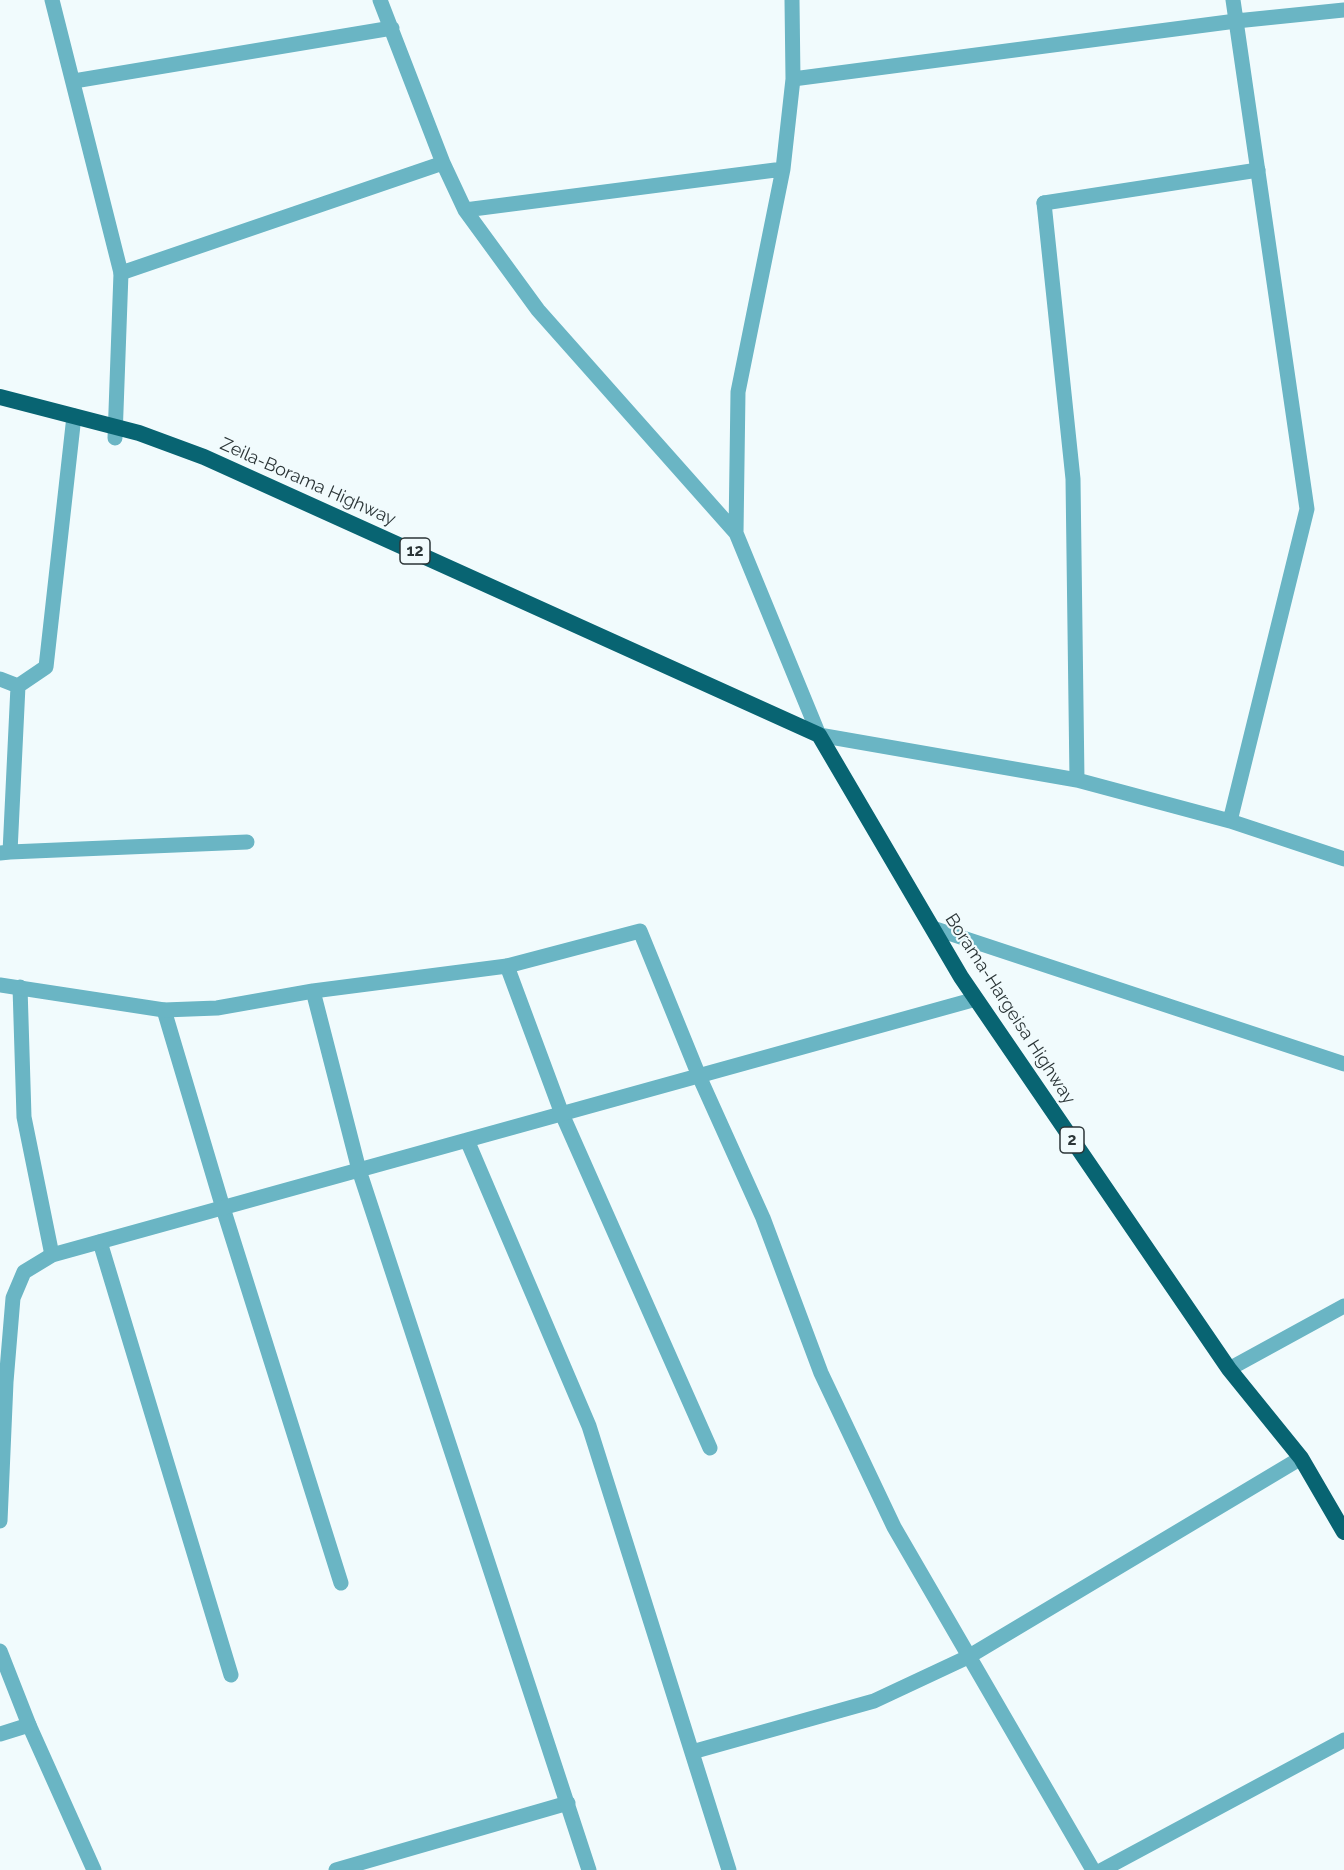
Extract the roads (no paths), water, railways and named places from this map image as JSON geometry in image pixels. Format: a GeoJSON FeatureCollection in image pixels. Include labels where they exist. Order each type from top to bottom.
{"type":"FeatureCollection","features":[{"type":"Feature","properties":{"kind":"highway","name":"Zeila-Borama Highway"},"geometry":{"type":"LineString","coordinates":[[0,397],[139,433],[204,457],[819,735]]}},
{"type":"Feature","properties":{"kind":"highway","name":"Borama-Hargeisa Highway"},"geometry":{"type":"LineString","coordinates":[[819,735],[976,999],[1229,1369],[1301,1458],[1344,1532]]}},
{"type":"Feature","properties":{"kind":"street"},"geometry":{"type":"LineString","coordinates":[[52,0],[121,273],[115,438]]}},
{"type":"Feature","properties":{"kind":"street"},"geometry":{"type":"LineString","coordinates":[[380,0],[443,163],[465,210],[538,310],[736,533],[819,735],[1077,780],[1230,821],[1344,859]]}},
{"type":"Feature","properties":{"kind":"street"},"geometry":{"type":"LineString","coordinates":[[736,533],[738,392],[783,169],[793,79],[792,0]]}},
{"type":"Feature","properties":{"kind":"street"},"geometry":{"type":"LineString","coordinates":[[1230,821],[1307,509],[1233,0]]}},
{"type":"Feature","properties":{"kind":"street"},"geometry":{"type":"LineString","coordinates":[[793,79],[1236,21],[1344,10]]}},
{"type":"Feature","properties":{"kind":"street"},"geometry":{"type":"LineString","coordinates":[[74,81],[392,28]]}},
{"type":"Feature","properties":{"kind":"street"},"geometry":{"type":"LineString","coordinates":[[121,273],[443,163]]}},
{"type":"Feature","properties":{"kind":"street"},"geometry":{"type":"LineString","coordinates":[[465,210],[783,169]]}},
{"type":"Feature","properties":{"kind":"street"},"geometry":{"type":"LineString","coordinates":[[1077,780],[1073,479],[1044,203],[1258,170]]}},
{"type":"Feature","properties":{"kind":"street"},"geometry":{"type":"LineString","coordinates":[[18,686],[46,667],[74,416]]}},
{"type":"Feature","properties":{"kind":"street"},"geometry":{"type":"LineString","coordinates":[[0,679],[18,686]]}},
{"type":"Feature","properties":{"kind":"street"},"geometry":{"type":"LineString","coordinates":[[18,686],[5,852],[247,842]]}},
{"type":"Feature","properties":{"kind":"street"},"geometry":{"type":"LineString","coordinates":[[933,928],[1344,1064]]}},
{"type":"Feature","properties":{"kind":"street"},"geometry":{"type":"LineString","coordinates":[[0,985],[164,1010],[217,1008],[313,991],[507,966],[640,931],[699,1076],[763,1218],[821,1373],[894,1527],[1093,1870]]}},
{"type":"Feature","properties":{"kind":"street"},"geometry":{"type":"LineString","coordinates":[[507,966],[562,1114],[710,1448]]}},
{"type":"Feature","properties":{"kind":"street"},"geometry":{"type":"LineString","coordinates":[[20,987],[24,1117],[52,1255]]}},
{"type":"Feature","properties":{"kind":"street"},"geometry":{"type":"LineString","coordinates":[[313,991],[358,1170],[590,1870]]}},
{"type":"Feature","properties":{"kind":"street"},"geometry":{"type":"LineString","coordinates":[[0,1521],[6,1382],[13,1298],[24,1272],[52,1255],[976,999]]}},
{"type":"Feature","properties":{"kind":"street"},"geometry":{"type":"LineString","coordinates":[[164,1010],[223,1208],[341,1583]]}},
{"type":"Feature","properties":{"kind":"street"},"geometry":{"type":"LineString","coordinates":[[467,1140],[589,1426],[729,1870]]}},
{"type":"Feature","properties":{"kind":"street"},"geometry":{"type":"LineString","coordinates":[[100,1242],[231,1676]]}},
{"type":"Feature","properties":{"kind":"street"},"geometry":{"type":"LineString","coordinates":[[1229,1369],[1344,1306]]}},
{"type":"Feature","properties":{"kind":"street"},"geometry":{"type":"LineString","coordinates":[[692,1752],[874,1701],[968,1657],[1301,1458]]}},
{"type":"Feature","properties":{"kind":"street"},"geometry":{"type":"LineString","coordinates":[[0,1651],[29,1725],[94,1870]]}},
{"type":"Feature","properties":{"kind":"street"},"geometry":{"type":"LineString","coordinates":[[0,1734],[29,1725]]}},
{"type":"Feature","properties":{"kind":"street"},"geometry":{"type":"LineString","coordinates":[[1102,1870],[1344,1740]]}},
{"type":"Feature","properties":{"kind":"street"},"geometry":{"type":"LineString","coordinates":[[336,1870],[568,1803]]}}]}
